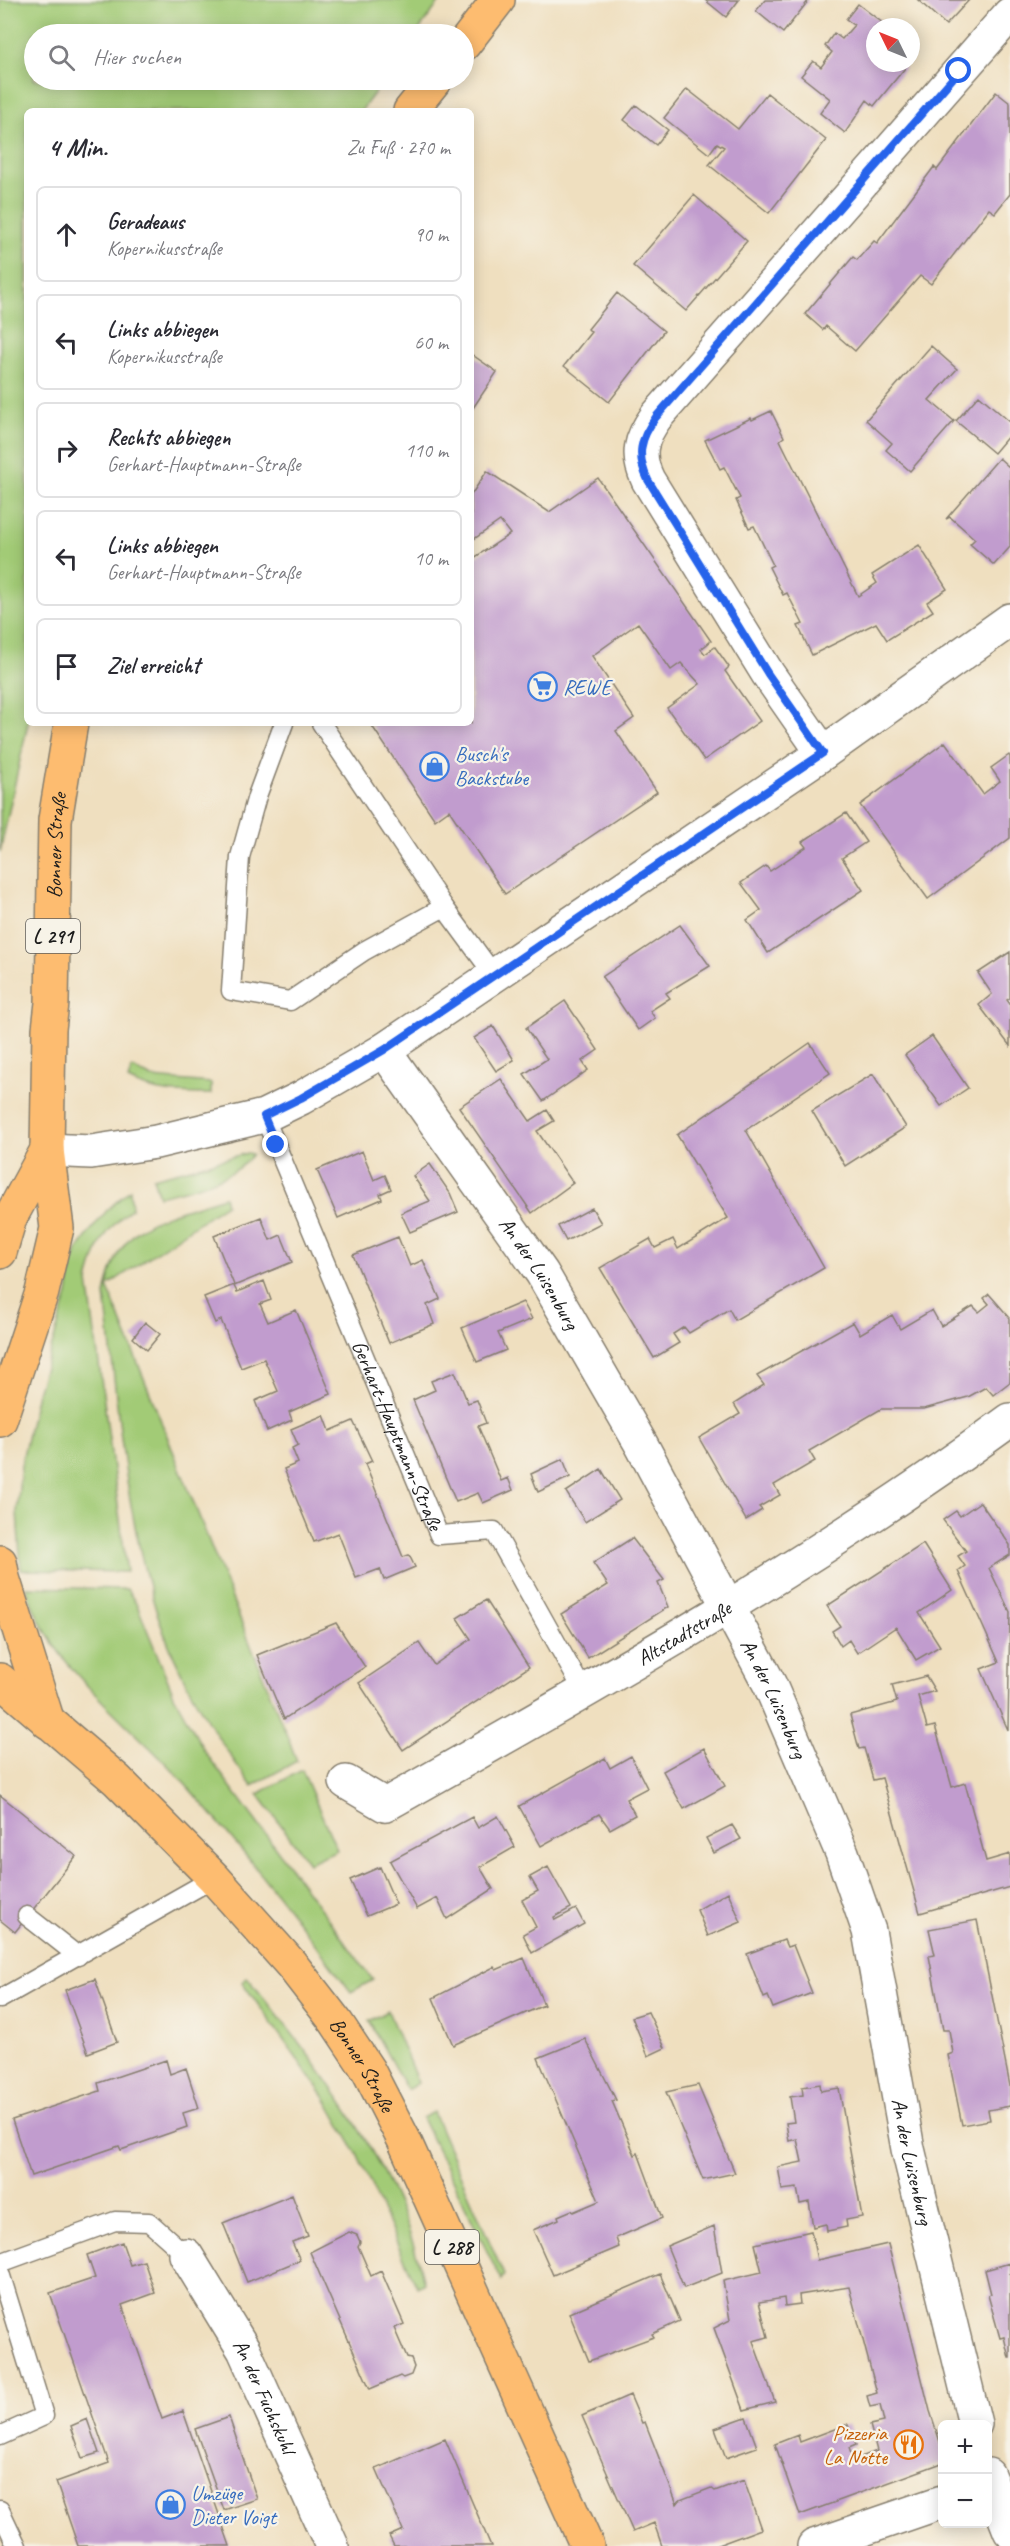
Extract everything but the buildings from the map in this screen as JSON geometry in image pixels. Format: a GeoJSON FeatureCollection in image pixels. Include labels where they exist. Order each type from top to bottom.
{"type":"FeatureCollection","features":[{"type":"Feature","properties":{"kind":"main road"},"geometry":{"type":"LineString","coordinates":[[474,31],[498,0]]}},
{"type":"Feature","properties":{"kind":"main road"},"geometry":{"type":"LineString","coordinates":[[412,108],[427,90]]}},
{"type":"Feature","properties":{"kind":"main road","name":"Bonner Straße"},"geometry":{"type":"LineString","coordinates":[[0,1420],[42,1292],[57,1228],[47,1150],[56,820],[71,726]]}},
{"type":"Feature","properties":{"kind":"main road","name":"Bonner Straße"},"geometry":{"type":"LineString","coordinates":[[0,1252],[10,1218],[47,1150]]}},
{"type":"Feature","properties":{"kind":"main road"},"geometry":{"type":"LineString","coordinates":[[0,1562],[48,1722]]}},
{"type":"Feature","properties":{"kind":"main road","name":"Bonner Straße"},"geometry":{"type":"LineString","coordinates":[[0,1680],[117,1780],[214,1878],[291,1964],[336,2022],[368,2070],[404,2139],[587,2546]]}},
{"type":"Feature","properties":{"kind":"street"},"geometry":{"type":"LineString","coordinates":[[823,753],[768,674],[648,480],[641,465],[639,450],[642,440],[656,417],[1010,15]]}},
{"type":"Feature","properties":{"kind":"street"},"geometry":{"type":"LineString","coordinates":[[47,1150],[91,1152],[132,1146],[264,1116],[301,1098],[384,1050],[823,753],[1010,620]]}},
{"type":"Feature","properties":{"kind":"street","name":"An der Luisenburg"},"geometry":{"type":"LineString","coordinates":[[384,1050],[542,1273],[640,1444],[770,1685],[842,1853],[868,1931],[908,2149],[974,2420]]}},
{"type":"Feature","properties":{"kind":"street","name":"Altstadtstraße"},"geometry":{"type":"LineString","coordinates":[[346,1782],[385,1805],[729,1607],[931,1478],[1010,1420]]}},
{"type":"Feature","properties":{"kind":"street","name":"An der Fuchskuhl"},"geometry":{"type":"LineString","coordinates":[[186,2254],[244,2350],[332,2546]]}},
{"type":"Feature","properties":{"kind":"street"},"geometry":{"type":"LineString","coordinates":[[994,2481],[1010,2531]]}},
{"type":"Feature","properties":{"kind":"street"},"geometry":{"type":"LineString","coordinates":[[814,2546],[938,2503]]}},
{"type":"Feature","properties":{"kind":"lane"},"geometry":{"type":"LineString","coordinates":[[283,726],[257,796],[240,857],[231,991],[290,1001],[364,951],[444,907]]}},
{"type":"Feature","properties":{"kind":"lane"},"geometry":{"type":"LineString","coordinates":[[323,726],[444,907],[494,975]]}},
{"type":"Feature","properties":{"kind":"lane","name":"Gerhart-Hauptmann-Straße"},"geometry":{"type":"LineString","coordinates":[[264,1116],[439,1535],[494,1532],[584,1692]]}},
{"type":"Feature","properties":{"kind":"lane"},"geometry":{"type":"LineString","coordinates":[[0,1999],[214,1878]]}},
{"type":"Feature","properties":{"kind":"lane"},"geometry":{"type":"LineString","coordinates":[[27,1916],[78,1956]]}},
{"type":"Feature","properties":{"kind":"lane"},"geometry":{"type":"LineString","coordinates":[[0,2263],[115,2221],[149,2222],[186,2254]]}},
{"type":"Feature","properties":{"kind":"lane"},"geometry":{"type":"LineString","coordinates":[[0,2273],[44,2416],[0,2436]]}},
{"type":"Feature","properties":{"kind":"lane"},"geometry":{"type":"LineString","coordinates":[[0,2510],[17,2546]]}},
{"type":"Feature","properties":{"kind":"green space"},"geometry":{"type":"Polygon","coordinates":[[[0,0],[441,0],[423,24],[24,24],[24,90],[377,90],[363,108],[24,108],[24,726],[27,726],[0,852],[0,0]]]}},
{"type":"Feature","properties":{"kind":"green space"},"geometry":{"type":"Polygon","coordinates":[[[132,1068],[152,1078],[211,1083],[211,1094],[158,1091],[138,1085],[128,1080],[132,1068]]]}},
{"type":"Feature","properties":{"kind":"green space"},"geometry":{"type":"Polygon","coordinates":[[[247,1153],[252,1154],[236,1170],[224,1176],[159,1196],[153,1178],[247,1153]]]}},
{"type":"Feature","properties":{"kind":"green space"},"geometry":{"type":"Polygon","coordinates":[[[130,1190],[132,1208],[114,1224],[102,1240],[94,1258],[88,1282],[127,1572],[21,1570],[17,1512],[21,1465],[37,1393],[68,1294],[72,1265],[77,1250],[92,1229],[108,1209],[130,1190]]]}},
{"type":"Feature","properties":{"kind":"green space"},"geometry":{"type":"Polygon","coordinates":[[[224,1197],[226,1204],[107,1286],[111,1270],[120,1251],[132,1236],[146,1225],[181,1210],[224,1197]]]}},
{"type":"Feature","properties":{"kind":"green space"},"geometry":{"type":"Polygon","coordinates":[[[107,1286],[297,1761],[252,1786],[196,1702],[164,1634],[156,1610],[136,1533],[123,1454],[105,1295],[107,1286]]]}},
{"type":"Feature","properties":{"kind":"green space"},"geometry":{"type":"Polygon","coordinates":[[[26,1587],[127,1589],[137,1605],[175,1698],[205,1752],[373,1980],[351,1992],[311,1938],[206,1808],[72,1669],[38,1617],[26,1587]]]}},
{"type":"Feature","properties":{"kind":"green space"},"geometry":{"type":"Polygon","coordinates":[[[302,1770],[337,1850],[309,1863],[258,1794],[302,1770]]]}},
{"type":"Feature","properties":{"kind":"green space"},"geometry":{"type":"Polygon","coordinates":[[[247,1977],[329,2083],[354,2120],[376,2159],[396,2199],[412,2240],[424,2283],[417,2287],[357,2154],[325,2098],[242,1982],[247,1977]]]}},
{"type":"Feature","properties":{"kind":"green space"},"geometry":{"type":"Polygon","coordinates":[[[388,2011],[418,2083],[407,2090],[369,2021],[388,2011]]]}},
{"type":"Feature","properties":{"kind":"green space"},"geometry":{"type":"Polygon","coordinates":[[[433,2112],[504,2275],[501,2280],[422,2118],[433,2112]]]}},
{"type":"Feature","properties":{"kind":"place","name":"REWE"},"geometry":{"type":"Point","coordinates":[542,687]}},
{"type":"Feature","properties":{"kind":"place","name":"Busch's Backstube"},"geometry":{"type":"Point","coordinates":[434,766]}},
{"type":"Feature","properties":{"kind":"place","name":"Pizzeria La Notte"},"geometry":{"type":"Point","coordinates":[908,2445]}},
{"type":"Feature","properties":{"kind":"place","name":"Umzüge Dieter Voigt"},"geometry":{"type":"Point","coordinates":[170,2505]}},
{"type":"Feature","properties":{"kind":"route"},"geometry":{"type":"LineString","coordinates":[[276,1145],[264,1116],[301,1098],[384,1050],[823,753],[768,674],[648,480],[641,465],[639,450],[647,430],[656,417],[959,71]]}}]}
